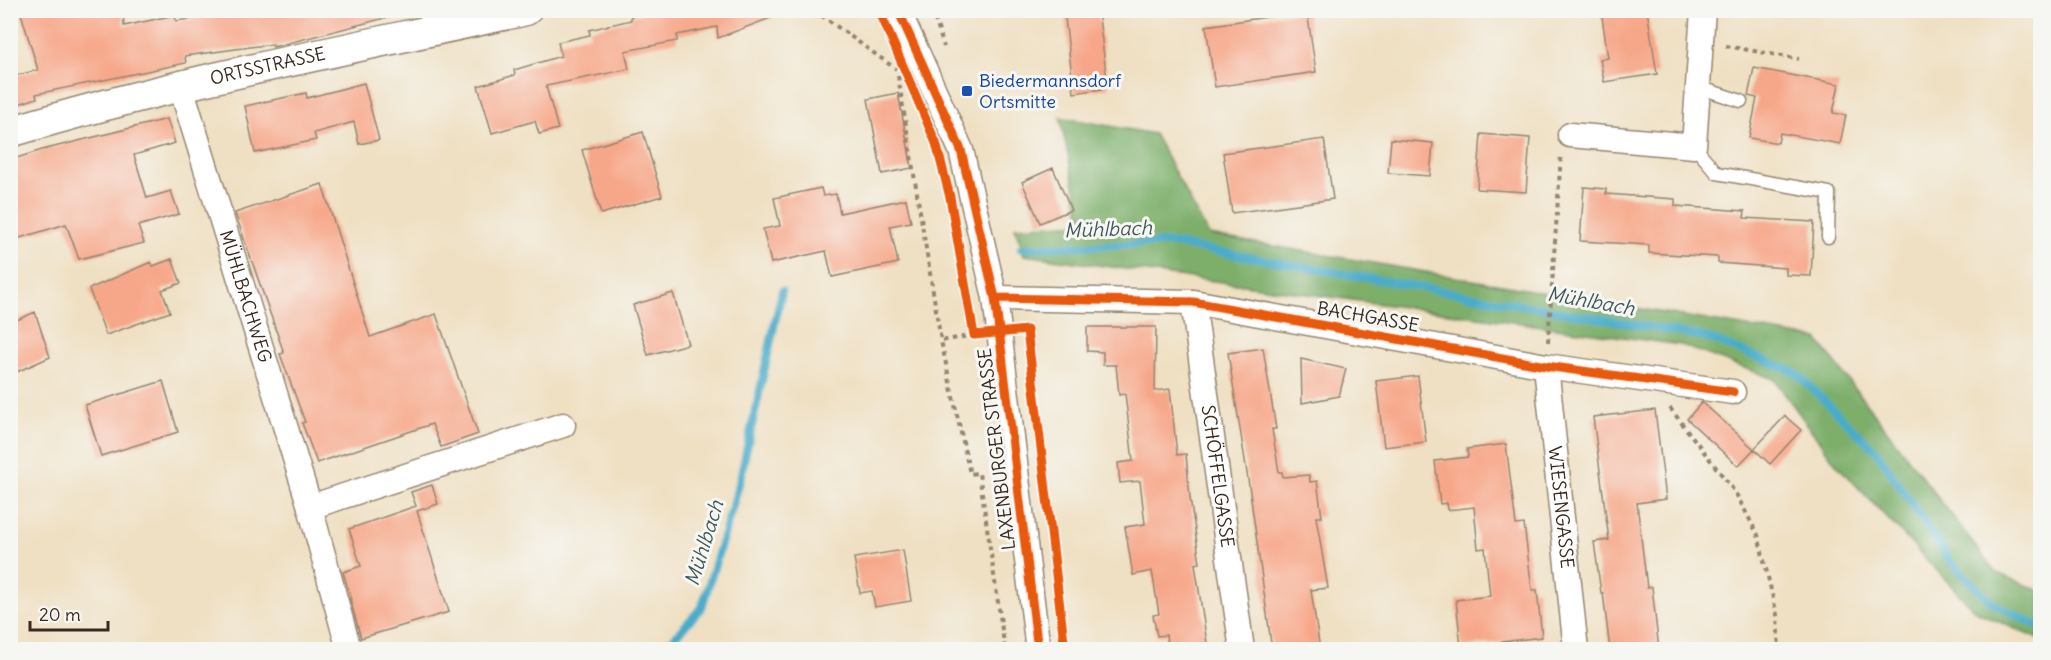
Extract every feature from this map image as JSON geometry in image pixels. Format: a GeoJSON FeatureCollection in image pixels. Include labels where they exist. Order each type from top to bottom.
{"type":"FeatureCollection","features":[{"type":"Feature","properties":{"kind":"street","name":"ORTSSTRASSE"},"geometry":{"type":"LineString","coordinates":[[10,132],[80,111],[181,87],[526,10]]}},
{"type":"Feature","properties":{"kind":"street","name":"LAXENBURGER STRASSE"},"geometry":{"type":"LineString","coordinates":[[898,10],[961,150],[996,298],[1038,650]]}},
{"type":"Feature","properties":{"kind":"street"},"geometry":{"type":"LineString","coordinates":[[1570,135],[1694,147],[1703,10]]}},
{"type":"Feature","properties":{"kind":"street","name":"MÜHLBACHWEG"},"geometry":{"type":"LineString","coordinates":[[181,87],[310,507],[348,650]]}},
{"type":"Feature","properties":{"kind":"street","name":"BACHGASSE"},"geometry":{"type":"LineString","coordinates":[[996,298],[1193,302],[1546,366],[1733,392]]}},
{"type":"Feature","properties":{"kind":"street","name":"SCHÖFFELGASSE"},"geometry":{"type":"LineString","coordinates":[[1193,302],[1242,650]]}},
{"type":"Feature","properties":{"kind":"street","name":"WIESENGASSE"},"geometry":{"type":"LineString","coordinates":[[1546,366],[1576,650]]}},
{"type":"Feature","properties":{"kind":"street"},"geometry":{"type":"LineString","coordinates":[[310,507],[563,425]]}},
{"type":"Feature","properties":{"kind":"lane"},"geometry":{"type":"LineString","coordinates":[[1698,87],[1742,101]]}},
{"type":"Feature","properties":{"kind":"lane"},"geometry":{"type":"LineString","coordinates":[[1694,147],[1717,173],[1829,194],[1828,237]]}},
{"type":"Feature","properties":{"kind":"path"},"geometry":{"type":"LineString","coordinates":[[814,10],[897,70],[941,341],[970,474],[979,473],[1005,650]]}},
{"type":"Feature","properties":{"kind":"path"},"geometry":{"type":"LineString","coordinates":[[1701,42],[1799,59]]}},
{"type":"Feature","properties":{"kind":"path"},"geometry":{"type":"LineString","coordinates":[[900,57],[908,77]]}},
{"type":"Feature","properties":{"kind":"path"},"geometry":{"type":"LineString","coordinates":[[1549,333],[1560,159],[1570,135]]}},
{"type":"Feature","properties":{"kind":"path"},"geometry":{"type":"LineString","coordinates":[[972,324],[974,335]]}},
{"type":"Feature","properties":{"kind":"path"},"geometry":{"type":"LineString","coordinates":[[941,341],[1000,332]]}},
{"type":"Feature","properties":{"kind":"path"},"geometry":{"type":"LineString","coordinates":[[1650,381],[1736,492],[1758,536],[1777,615],[1779,650]]}},
{"type":"Feature","properties":{"kind":"green space"},"geometry":{"type":"Polygon","coordinates":[[[1060,117],[1154,134],[1209,235],[1817,339],[1995,572],[2040,591],[2040,640],[1975,611],[1836,464],[1774,379],[1681,345],[1024,255],[1015,227],[1082,223],[1060,117]]]}},
{"type":"Feature","properties":{"kind":"building"},"geometry":{"type":"Polygon","coordinates":[[[20,10],[123,10],[124,26],[175,15],[176,21],[255,10],[388,10],[389,17],[273,47],[273,44],[185,56],[186,63],[36,94],[37,98],[10,107],[10,77],[38,70],[20,10]]]}},
{"type":"Feature","properties":{"kind":"building"},"geometry":{"type":"Polygon","coordinates":[[[656,10],[786,10],[786,12],[718,38],[717,27],[677,35],[677,41],[625,51],[629,69],[546,86],[558,129],[539,134],[535,121],[492,133],[478,86],[515,75],[514,70],[561,56],[558,42],[590,35],[589,30],[631,20],[631,16],[656,10]]]}},
{"type":"Feature","properties":{"kind":"building"},"geometry":{"type":"Polygon","coordinates":[[[1064,10],[1098,10],[1108,88],[1074,93],[1064,10]]]}},
{"type":"Feature","properties":{"kind":"building"},"geometry":{"type":"Polygon","coordinates":[[[1601,10],[1647,10],[1657,74],[1604,82],[1600,59],[1608,58],[1601,10]]]}},
{"type":"Feature","properties":{"kind":"building"},"geometry":{"type":"Polygon","coordinates":[[[1307,11],[1316,72],[1215,87],[1206,26],[1307,11]]]}},
{"type":"Feature","properties":{"kind":"building"},"geometry":{"type":"Polygon","coordinates":[[[1754,68],[1839,84],[1833,113],[1846,115],[1840,144],[1780,133],[1778,143],[1749,138],[1757,98],[1748,96],[1754,68]]]}},
{"type":"Feature","properties":{"kind":"building"},"geometry":{"type":"Polygon","coordinates":[[[364,83],[379,140],[359,144],[354,122],[314,133],[316,140],[255,153],[245,106],[306,93],[307,98],[364,83]]]}},
{"type":"Feature","properties":{"kind":"building"},"geometry":{"type":"Polygon","coordinates":[[[898,93],[912,168],[882,174],[868,99],[898,93]]]}},
{"type":"Feature","properties":{"kind":"building"},"geometry":{"type":"Polygon","coordinates":[[[167,119],[175,143],[134,155],[147,198],[171,191],[179,214],[138,226],[144,243],[79,259],[66,224],[10,241],[10,160],[167,119]]]}},
{"type":"Feature","properties":{"kind":"building"},"geometry":{"type":"Polygon","coordinates":[[[643,132],[662,196],[601,214],[582,150],[643,132]]]}},
{"type":"Feature","properties":{"kind":"building"},"geometry":{"type":"Polygon","coordinates":[[[1481,134],[1530,138],[1526,192],[1477,189],[1481,134]]]}},
{"type":"Feature","properties":{"kind":"building"},"geometry":{"type":"Polygon","coordinates":[[[1324,139],[1333,199],[1232,213],[1223,153],[1324,139]]]}},
{"type":"Feature","properties":{"kind":"building"},"geometry":{"type":"Polygon","coordinates":[[[1391,139],[1433,143],[1430,176],[1388,173],[1391,139]]]}},
{"type":"Feature","properties":{"kind":"building"},"geometry":{"type":"Polygon","coordinates":[[[1053,168],[1071,210],[1040,223],[1022,182],[1053,168]]]}},
{"type":"Feature","properties":{"kind":"building"},"geometry":{"type":"Polygon","coordinates":[[[322,184],[370,337],[436,314],[478,434],[441,447],[432,424],[317,463],[302,423],[305,422],[280,354],[284,353],[235,213],[322,184]]]}},
{"type":"Feature","properties":{"kind":"building"},"geometry":{"type":"Polygon","coordinates":[[[1584,187],[1606,189],[1606,194],[1675,199],[1675,206],[1745,211],[1744,218],[1814,222],[1811,276],[1786,275],[1786,268],[1718,263],[1718,257],[1649,253],[1649,245],[1580,241],[1584,187]]]}},
{"type":"Feature","properties":{"kind":"building"},"geometry":{"type":"Polygon","coordinates":[[[821,188],[823,196],[836,194],[840,213],[906,199],[911,222],[890,226],[898,263],[832,277],[826,251],[771,263],[763,229],[780,226],[774,198],[821,188]]]}},
{"type":"Feature","properties":{"kind":"building"},"geometry":{"type":"Polygon","coordinates":[[[172,259],[181,283],[162,290],[170,312],[106,335],[89,289],[151,262],[153,266],[172,259]]]}},
{"type":"Feature","properties":{"kind":"building"},"geometry":{"type":"Polygon","coordinates":[[[673,293],[688,344],[648,355],[633,305],[673,293]]]}},
{"type":"Feature","properties":{"kind":"building"},"geometry":{"type":"Polygon","coordinates":[[[35,312],[50,357],[10,375],[10,323],[35,312]]]}},
{"type":"Feature","properties":{"kind":"building"},"geometry":{"type":"Polygon","coordinates":[[[1087,327],[1156,327],[1155,391],[1170,389],[1177,455],[1186,454],[1200,563],[1195,564],[1208,650],[1168,650],[1166,635],[1157,636],[1153,615],[1159,614],[1152,571],[1133,575],[1125,527],[1145,524],[1140,481],[1120,483],[1118,463],[1133,461],[1125,394],[1119,395],[1116,365],[1103,365],[1103,352],[1087,351],[1087,327]]]}},
{"type":"Feature","properties":{"kind":"building"},"geometry":{"type":"Polygon","coordinates":[[[1263,348],[1276,429],[1272,429],[1279,472],[1282,472],[1283,477],[1309,475],[1310,482],[1317,481],[1322,517],[1316,517],[1328,588],[1311,590],[1320,650],[1272,650],[1228,353],[1263,348]]]}},
{"type":"Feature","properties":{"kind":"building"},"geometry":{"type":"Polygon","coordinates":[[[1301,359],[1346,369],[1339,396],[1302,403],[1301,359]]]}},
{"type":"Feature","properties":{"kind":"building"},"geometry":{"type":"Polygon","coordinates":[[[1418,376],[1426,442],[1384,447],[1376,381],[1418,376]]]}},
{"type":"Feature","properties":{"kind":"building"},"geometry":{"type":"Polygon","coordinates":[[[163,381],[178,432],[101,456],[85,405],[163,381]]]}},
{"type":"Feature","properties":{"kind":"building"},"geometry":{"type":"Polygon","coordinates":[[[1702,402],[1754,449],[1738,466],[1687,419],[1702,402]]]}},
{"type":"Feature","properties":{"kind":"building"},"geometry":{"type":"Polygon","coordinates":[[[1655,410],[1666,499],[1637,503],[1647,588],[1652,587],[1659,650],[1610,650],[1594,542],[1609,540],[1593,417],[1655,410]]]}},
{"type":"Feature","properties":{"kind":"building"},"geometry":{"type":"Polygon","coordinates":[[[1785,416],[1801,430],[1770,464],[1754,449],[1785,416]]]}},
{"type":"Feature","properties":{"kind":"building"},"geometry":{"type":"Polygon","coordinates":[[[1506,444],[1516,525],[1524,524],[1532,590],[1537,590],[1542,637],[1461,647],[1456,600],[1490,596],[1485,548],[1478,549],[1474,507],[1448,510],[1447,503],[1440,504],[1435,461],[1468,457],[1467,449],[1506,444]]]}},
{"type":"Feature","properties":{"kind":"building"},"geometry":{"type":"Polygon","coordinates":[[[432,485],[438,504],[417,511],[449,612],[361,638],[343,572],[361,566],[349,529],[416,506],[411,492],[432,485]]]}},
{"type":"Feature","properties":{"kind":"building"},"geometry":{"type":"Polygon","coordinates":[[[903,550],[911,601],[875,607],[872,591],[860,593],[854,558],[903,550]]]}},
{"type":"Feature","properties":{"kind":"waterway","name":"Mühlbach"},"geometry":{"type":"LineString","coordinates":[[1021,248],[1169,243],[1705,337],[1795,372],[1877,452],[1950,561],[1992,603],[2040,627]]}},
{"type":"Feature","properties":{"kind":"waterway","name":"Mühlbach"},"geometry":{"type":"LineString","coordinates":[[663,650],[702,607],[738,488],[782,291]]}},
{"type":"Feature","properties":{"kind":"cycle path"},"geometry":{"type":"LineString","coordinates":[[879,10],[936,143],[950,197],[974,335],[1027,330],[1065,650]]}},
{"type":"Feature","properties":{"kind":"cycle path"},"geometry":{"type":"LineString","coordinates":[[898,10],[961,150],[995,298],[1038,650]]}},
{"type":"Feature","properties":{"kind":"cycle path"},"geometry":{"type":"LineString","coordinates":[[995,298],[1193,302],[1546,366],[1733,392]]}},
{"type":"Feature","properties":{"kind":"place","name":"Biedermannsdorf Ortsmitte"},"geometry":{"type":"Point","coordinates":[967,91]}}]}
